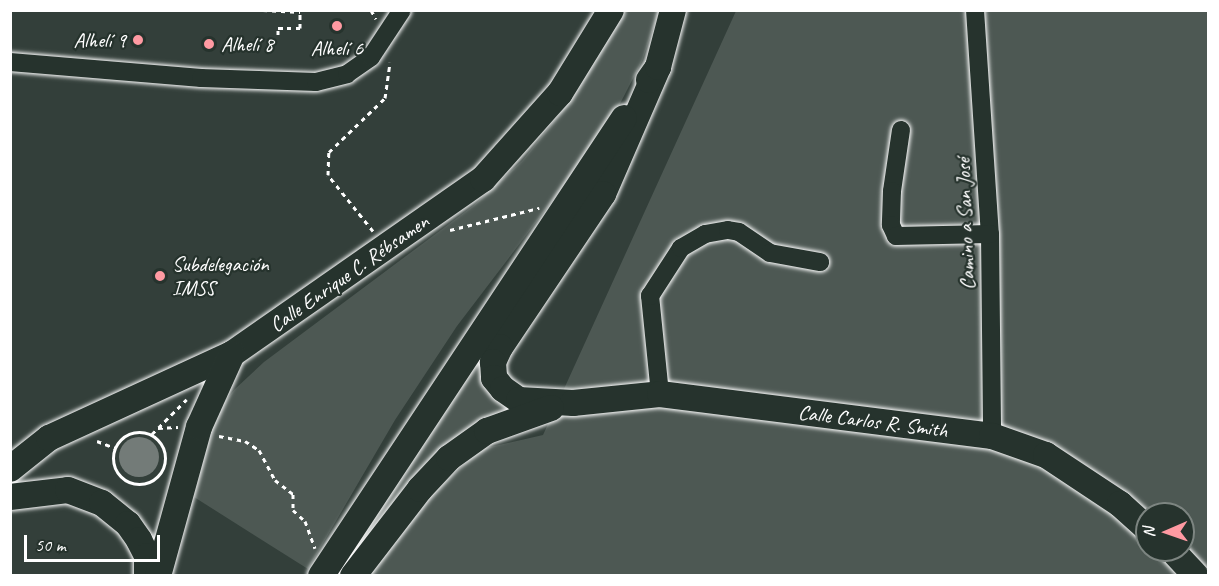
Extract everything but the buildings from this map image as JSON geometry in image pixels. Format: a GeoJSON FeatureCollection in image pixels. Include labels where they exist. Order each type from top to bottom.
{"type":"FeatureCollection","features":[{"type":"Feature","properties":{"kind":"street"},"geometry":{"type":"LineString","coordinates":[[10,62],[201,78],[316,82],[347,74],[371,57],[402,10]]}},
{"type":"Feature","properties":{"kind":"street","name":"Calle Enrique C. Rébsamen"},"geometry":{"type":"LineString","coordinates":[[10,469],[49,438],[232,354],[483,179],[560,93],[611,10]]}},
{"type":"Feature","properties":{"kind":"street"},"geometry":{"type":"LineString","coordinates":[[322,574],[658,67],[673,10]]}},
{"type":"Feature","properties":{"kind":"street","name":"Camino a San José"},"geometry":{"type":"LineString","coordinates":[[975,10],[990,234],[992,436]]}},
{"type":"Feature","properties":{"kind":"street","name":"Calle Carlos R. Smith"},"geometry":{"type":"LineString","coordinates":[[573,403],[519,400],[494,378],[493,362],[528,302],[603,194],[658,67]]}},
{"type":"Feature","properties":{"kind":"street"},"geometry":{"type":"LineString","coordinates":[[901,130],[892,191],[891,225],[896,236],[990,234]]}},
{"type":"Feature","properties":{"kind":"street"},"geometry":{"type":"LineString","coordinates":[[660,394],[650,296],[681,248],[705,234],[728,230],[745,235],[770,253],[820,262]]}},
{"type":"Feature","properties":{"kind":"street"},"geometry":{"type":"LineString","coordinates":[[158,576],[199,427],[232,354]]}},
{"type":"Feature","properties":{"kind":"street","name":"Calle Carlos R. Smith"},"geometry":{"type":"LineString","coordinates":[[353,576],[420,489],[449,458],[487,430],[522,416],[573,403],[660,394],[992,436],[1046,455],[1120,504],[1135,517]]}},
{"type":"Feature","properties":{"kind":"street"},"geometry":{"type":"LineString","coordinates":[[10,497],[68,490],[102,503],[128,524],[139,540],[147,556],[147,576]]}},
{"type":"Feature","properties":{"kind":"street"},"geometry":{"type":"LineString","coordinates":[[1183,562],[1196,576]]}},
{"type":"Feature","properties":{"kind":"path"},"geometry":{"type":"LineString","coordinates":[[263,10],[300,11],[300,28],[278,28],[278,35]]}},
{"type":"Feature","properties":{"kind":"path"},"geometry":{"type":"LineString","coordinates":[[384,247],[327,176],[329,152],[385,98],[390,57],[386,37]]}},
{"type":"Feature","properties":{"kind":"path"},"geometry":{"type":"LineString","coordinates":[[442,232],[507,213],[547,206]]}},
{"type":"Feature","properties":{"kind":"path"},"geometry":{"type":"LineString","coordinates":[[199,427],[229,440],[245,441],[259,450],[275,480],[293,494],[293,510],[305,521],[322,574]]}},
{"type":"Feature","properties":{"kind":"path"},"geometry":{"type":"LineString","coordinates":[[136,431],[159,440],[166,457],[159,475],[143,484],[126,481],[119,475],[113,457],[120,440],[136,431]]}},
{"type":"Feature","properties":{"kind":"shaded area"},"geometry":{"type":"Polygon","coordinates":[[[625,11],[659,11],[642,61],[607,129],[457,326],[395,420],[308,569],[194,497],[217,412],[235,389],[264,362],[473,206],[522,161],[571,100],[625,11]]]}},
{"type":"Feature","properties":{"kind":"shaded area"},"geometry":{"type":"Polygon","coordinates":[[[736,11],[1208,11],[1208,575],[366,576],[405,519],[481,449],[543,435],[736,11]]]}},
{"type":"Feature","properties":{"kind":"shaded area"},"geometry":{"type":"Polygon","coordinates":[[[494,322],[484,356],[513,409],[399,496],[337,575],[330,576],[494,322]]]}},
{"type":"Feature","properties":{"kind":"shaded area"},"geometry":{"type":"Polygon","coordinates":[[[139,437],[147,438],[153,443],[158,449],[158,465],[153,471],[147,476],[139,477],[131,476],[125,471],[120,465],[119,457],[120,449],[125,443],[131,438],[139,437]]]}},
{"type":"Feature","properties":{"kind":"place","name":"Alhelí 6"},"geometry":{"type":"Point","coordinates":[337,26]}},
{"type":"Feature","properties":{"kind":"place","name":"Alhelí 9"},"geometry":{"type":"Point","coordinates":[138,40]}},
{"type":"Feature","properties":{"kind":"place","name":"Alhelí 8"},"geometry":{"type":"Point","coordinates":[209,44]}},
{"type":"Feature","properties":{"kind":"place","name":"Subdelegación IMSS"},"geometry":{"type":"Point","coordinates":[160,276]}}]}
